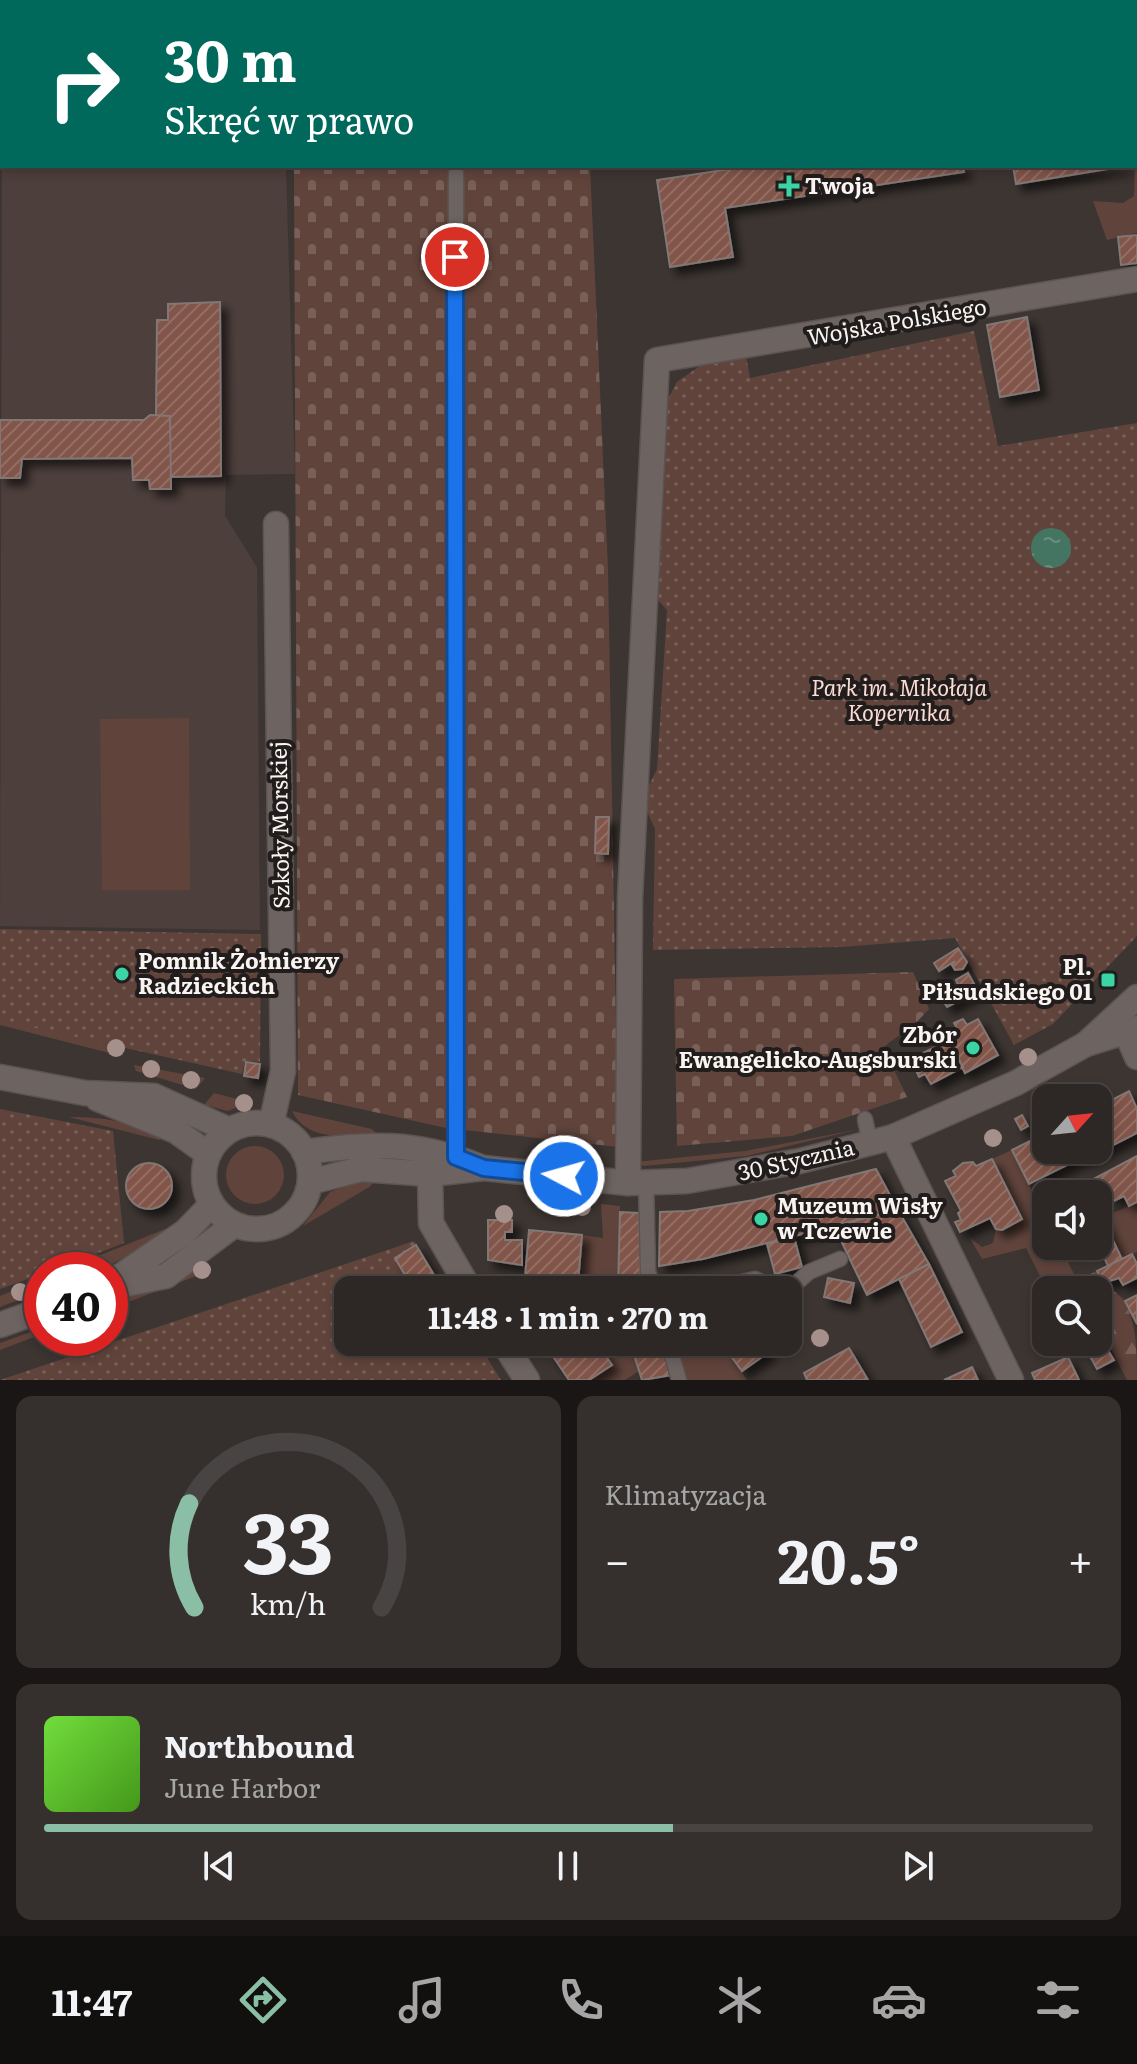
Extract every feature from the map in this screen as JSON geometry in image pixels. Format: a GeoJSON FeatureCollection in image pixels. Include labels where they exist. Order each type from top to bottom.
{"type":"FeatureCollection","features":[{"type":"Feature","properties":{"kind":"street","name":"Wojska Polskiego"},"geometry":{"type":"LineString","coordinates":[[637,1182],[629,1043],[630,898],[657,360],[828,334],[1137,279]]}},
{"type":"Feature","properties":{"kind":"street","name":"Szkoły Morskiej"},"geometry":{"type":"LineString","coordinates":[[271,1125],[283,1071],[276,524]]}},
{"type":"Feature","properties":{"kind":"street","name":"30 Stycznia"},"geometry":{"type":"LineString","coordinates":[[1086,1044],[1137,997]]}},
{"type":"Feature","properties":{"kind":"street","name":"30 Stycznia"},"geometry":{"type":"LineString","coordinates":[[310,1182],[361,1169],[430,1174],[484,1168],[637,1182],[719,1177],[881,1140],[1016,1083],[1086,1044],[1132,1031]]}},
{"type":"Feature","properties":{"kind":"street"},"geometry":{"type":"LineString","coordinates":[[1132,1031],[1137,1057]]}},
{"type":"Feature","properties":{"kind":"street"},"geometry":{"type":"LineString","coordinates":[[0,1077],[85,1093],[154,1096],[229,1130]]}},
{"type":"Feature","properties":{"kind":"street"},"geometry":{"type":"LineString","coordinates":[[85,1093],[176,1131],[208,1154]]}},
{"type":"Feature","properties":{"kind":"street"},"geometry":{"type":"LineString","coordinates":[[243,1124],[271,1125],[296,1140],[304,1152],[310,1182],[296,1212],[283,1223],[267,1229],[234,1225],[211,1205],[204,1189],[203,1171],[208,1154],[229,1130],[243,1124]]}},
{"type":"Feature","properties":{"kind":"street"},"geometry":{"type":"LineString","coordinates":[[881,1140],[1011,1380]]}},
{"type":"Feature","properties":{"kind":"street","name":"30 Stycznia"},"geometry":{"type":"LineString","coordinates":[[304,1152],[365,1143],[456,1157],[484,1168]]}},
{"type":"Feature","properties":{"kind":"street"},"geometry":{"type":"LineString","coordinates":[[430,1174],[431,1223],[462,1276]]}},
{"type":"Feature","properties":{"kind":"street"},"geometry":{"type":"LineString","coordinates":[[128,1272],[185,1232],[211,1205]]}},
{"type":"Feature","properties":{"kind":"street"},"geometry":{"type":"LineString","coordinates":[[128,1282],[166,1276],[234,1225]]}},
{"type":"Feature","properties":{"kind":"street"},"geometry":{"type":"LineString","coordinates":[[0,1325],[24,1316]]}},
{"type":"Feature","properties":{"kind":"street"},"geometry":{"type":"LineString","coordinates":[[512,1356],[527,1380]]}},
{"type":"Feature","properties":{"kind":"lane"},"geometry":{"type":"LineString","coordinates":[[456,174],[456,1157]]}},
{"type":"Feature","properties":{"kind":"lane"},"geometry":{"type":"LineString","coordinates":[[865,1119],[881,1140]]}},
{"type":"Feature","properties":{"kind":"lane"},"geometry":{"type":"LineString","coordinates":[[637,1182],[649,1276]]}},
{"type":"Feature","properties":{"kind":"lane"},"geometry":{"type":"LineString","coordinates":[[802,1278],[840,1259]]}},
{"type":"Feature","properties":{"kind":"lane"},"geometry":{"type":"LineString","coordinates":[[672,1356],[679,1380]]}},
{"type":"Feature","properties":{"kind":"shaded area"},"geometry":{"type":"Polygon","coordinates":[[[2,168],[286,168],[295,474],[226,475],[225,516],[257,567],[260,930],[0,926],[2,168]]]}},
{"type":"Feature","properties":{"kind":"green space"},"geometry":{"type":"Polygon","coordinates":[[[294,168],[590,168],[608,570],[618,1147],[446,1128],[298,1095],[294,168]]]}},
{"type":"Feature","properties":{"kind":"green space"},"geometry":{"type":"Polygon","coordinates":[[[1137,168],[1137,233],[1107,240],[1093,201],[1123,203],[1134,196],[1137,168]]]}},
{"type":"Feature","properties":{"kind":"green space","name":"Park im. Mikołaja Kopernika"},"geometry":{"type":"Polygon","coordinates":[[[974,331],[998,446],[1137,423],[1137,936],[1053,1024],[1014,1045],[955,938],[842,947],[653,950],[655,829],[642,800],[657,769],[667,610],[658,600],[662,410],[677,382],[701,365],[746,356],[750,378],[974,331]]]}},
{"type":"Feature","properties":{"kind":"green space"},"geometry":{"type":"Polygon","coordinates":[[[189,718],[190,890],[102,890],[100,719],[189,718]]]}},
{"type":"Feature","properties":{"kind":"green space"},"geometry":{"type":"Polygon","coordinates":[[[0,929],[261,934],[260,1062],[245,1061],[242,1074],[0,1020],[0,929]]]}},
{"type":"Feature","properties":{"kind":"green space"},"geometry":{"type":"Polygon","coordinates":[[[913,972],[929,1009],[914,1025],[883,1047],[907,1097],[792,1136],[677,1146],[674,979],[913,972]]]}},
{"type":"Feature","properties":{"kind":"green space"},"geometry":{"type":"Polygon","coordinates":[[[0,1017],[123,1046],[121,1056],[0,1025],[0,1017]]]}},
{"type":"Feature","properties":{"kind":"green space"},"geometry":{"type":"Polygon","coordinates":[[[134,1065],[205,1078],[196,1089],[136,1071],[134,1065]]]}},
{"type":"Feature","properties":{"kind":"green space"},"geometry":{"type":"Polygon","coordinates":[[[214,1093],[249,1102],[228,1111],[204,1105],[214,1093]]]}},
{"type":"Feature","properties":{"kind":"green space"},"geometry":{"type":"Polygon","coordinates":[[[0,1109],[113,1131],[124,1243],[101,1252],[24,1252],[24,1280],[0,1289],[0,1109]]]}},
{"type":"Feature","properties":{"kind":"green space"},"geometry":{"type":"Polygon","coordinates":[[[292,1111],[372,1129],[378,1135],[318,1133],[299,1121],[292,1111]]]}},
{"type":"Feature","properties":{"kind":"green space"},"geometry":{"type":"Polygon","coordinates":[[[69,1117],[118,1121],[164,1137],[159,1140],[69,1117]]]}},
{"type":"Feature","properties":{"kind":"green space"},"geometry":{"type":"Polygon","coordinates":[[[860,1129],[746,1156],[644,1166],[635,1162],[745,1151],[860,1129]]]}},
{"type":"Feature","properties":{"kind":"green space"},"geometry":{"type":"Polygon","coordinates":[[[255,1146],[276,1154],[284,1175],[276,1196],[255,1204],[234,1196],[226,1175],[234,1154],[255,1146]]]}},
{"type":"Feature","properties":{"kind":"green space"},"geometry":{"type":"Polygon","coordinates":[[[1012,1150],[1032,1191],[1032,1260],[1026,1248],[982,1259],[970,1238],[982,1247],[993,1243],[996,1229],[1002,1230],[1022,1219],[992,1159],[1012,1150]]]}},
{"type":"Feature","properties":{"kind":"green space"},"geometry":{"type":"Polygon","coordinates":[[[361,1180],[373,1180],[371,1186],[303,1226],[330,1192],[361,1180]]]}},
{"type":"Feature","properties":{"kind":"green space"},"geometry":{"type":"Polygon","coordinates":[[[1137,1202],[1137,1252],[1122,1259],[1112,1238],[1112,1213],[1137,1202]]]}},
{"type":"Feature","properties":{"kind":"green space"},"geometry":{"type":"Polygon","coordinates":[[[601,1204],[620,1206],[618,1276],[579,1276],[582,1235],[603,1238],[601,1204]]]}},
{"type":"Feature","properties":{"kind":"green space"},"geometry":{"type":"Polygon","coordinates":[[[165,1229],[167,1233],[128,1255],[128,1252],[108,1252],[165,1229]]]}},
{"type":"Feature","properties":{"kind":"green space"},"geometry":{"type":"Polygon","coordinates":[[[414,1241],[436,1276],[334,1276],[334,1356],[486,1356],[501,1380],[0,1380],[71,1356],[128,1356],[128,1337],[414,1241]]]}},
{"type":"Feature","properties":{"kind":"green space"},"geometry":{"type":"Polygon","coordinates":[[[1032,1260],[1067,1260],[1075,1276],[1040,1276],[1032,1260]]]}},
{"type":"Feature","properties":{"kind":"green space"},"geometry":{"type":"Polygon","coordinates":[[[205,1261],[212,1270],[128,1302],[128,1296],[176,1279],[205,1261]]]}},
{"type":"Feature","properties":{"kind":"green space"},"geometry":{"type":"Polygon","coordinates":[[[24,1286],[24,1298],[0,1307],[0,1296],[24,1286]]]}},
{"type":"Feature","properties":{"kind":"green space"},"geometry":{"type":"Polygon","coordinates":[[[1112,1289],[1128,1307],[1135,1338],[1137,1380],[1127,1380],[1112,1351],[1112,1289]]]}},
{"type":"Feature","properties":{"kind":"green space"},"geometry":{"type":"Polygon","coordinates":[[[24,1334],[24,1341],[0,1350],[0,1343],[24,1334]]]}},
{"type":"Feature","properties":{"kind":"green space"},"geometry":{"type":"Polygon","coordinates":[[[605,1356],[634,1356],[639,1371],[625,1380],[589,1380],[611,1365],[605,1356]]]}},
{"type":"Feature","properties":{"kind":"green space"},"geometry":{"type":"Polygon","coordinates":[[[672,1356],[731,1356],[747,1380],[679,1380],[672,1356]]]}},
{"type":"Feature","properties":{"kind":"water"},"geometry":{"type":"Polygon","coordinates":[[[1051,528],[1065,534],[1071,548],[1065,562],[1051,568],[1037,562],[1031,548],[1037,534],[1051,528]]]}},
{"type":"Feature","properties":{"kind":"building"},"geometry":{"type":"Polygon","coordinates":[[[737,168],[963,168],[964,172],[725,208],[733,257],[670,267],[657,180],[737,168]]]}},
{"type":"Feature","properties":{"kind":"building"},"geometry":{"type":"Polygon","coordinates":[[[1013,168],[1114,168],[1016,184],[1013,168]]]}},
{"type":"Feature","properties":{"kind":"building"},"geometry":{"type":"Polygon","coordinates":[[[1137,235],[1137,263],[1121,265],[1118,237],[1137,235]]]}},
{"type":"Feature","properties":{"kind":"building"},"geometry":{"type":"Polygon","coordinates":[[[220,302],[221,476],[170,477],[170,416],[156,416],[157,320],[168,320],[168,304],[220,302]]]}},
{"type":"Feature","properties":{"kind":"building"},"geometry":{"type":"Polygon","coordinates":[[[1027,317],[1039,390],[1000,397],[987,325],[1027,317]]]}},
{"type":"Feature","properties":{"kind":"building"},"geometry":{"type":"Polygon","coordinates":[[[150,415],[170,416],[171,489],[150,489],[149,480],[133,480],[132,458],[22,459],[20,478],[0,478],[0,420],[144,420],[150,415]]]}},
{"type":"Feature","properties":{"kind":"building"},"geometry":{"type":"Polygon","coordinates":[[[596,817],[609,817],[608,854],[595,853],[596,817]]]}},
{"type":"Feature","properties":{"kind":"building"},"geometry":{"type":"Polygon","coordinates":[[[958,948],[967,962],[963,969],[955,970],[952,965],[955,961],[939,971],[934,963],[958,948]]]}},
{"type":"Feature","properties":{"kind":"building"},"geometry":{"type":"Polygon","coordinates":[[[968,973],[978,991],[947,1007],[941,997],[959,987],[956,980],[968,973]]]}},
{"type":"Feature","properties":{"kind":"building","name":"Zbór Ewangelicko-Augsburski"},"geometry":{"type":"Polygon","coordinates":[[[963,1019],[967,1025],[978,1019],[998,1055],[965,1073],[947,1035],[958,1030],[954,1023],[963,1019]]]}},
{"type":"Feature","properties":{"kind":"building"},"geometry":{"type":"Polygon","coordinates":[[[949,1040],[963,1067],[931,1084],[925,1074],[919,1077],[915,1068],[921,1065],[917,1056],[949,1040]]]}},
{"type":"Feature","properties":{"kind":"building"},"geometry":{"type":"Polygon","coordinates":[[[246,1062],[260,1064],[258,1078],[244,1076],[246,1062]]]}},
{"type":"Feature","properties":{"kind":"building"},"geometry":{"type":"Polygon","coordinates":[[[1129,1091],[1137,1109],[1137,1133],[1112,1146],[1112,1100],[1129,1091]]]}},
{"type":"Feature","properties":{"kind":"building"},"geometry":{"type":"Polygon","coordinates":[[[1022,1115],[1028,1126],[1021,1130],[1015,1119],[1022,1115]]]}},
{"type":"Feature","properties":{"kind":"building"},"geometry":{"type":"Polygon","coordinates":[[[1032,1140],[1032,1164],[1069,1164],[1029,1184],[1012,1150],[1032,1140]]]}},
{"type":"Feature","properties":{"kind":"building"},"geometry":{"type":"Polygon","coordinates":[[[1137,1156],[1137,1202],[1129,1206],[1124,1196],[1114,1201],[1112,1180],[1092,1180],[1137,1156]]]}},
{"type":"Feature","properties":{"kind":"building"},"geometry":{"type":"Polygon","coordinates":[[[992,1159],[1022,1219],[1002,1230],[996,1229],[990,1218],[960,1232],[955,1222],[961,1220],[958,1213],[961,1211],[945,1181],[956,1176],[953,1171],[963,1163],[973,1162],[976,1166],[992,1159]]]}},
{"type":"Feature","properties":{"kind":"building"},"geometry":{"type":"Polygon","coordinates":[[[149,1163],[165,1170],[172,1186],[165,1202],[149,1209],[133,1202],[126,1186],[133,1170],[149,1163]]]}},
{"type":"Feature","properties":{"kind":"building","name":"Muzeum Wisły w Tczewie"},"geometry":{"type":"Polygon","coordinates":[[[876,1169],[898,1210],[703,1259],[659,1266],[660,1212],[688,1211],[754,1200],[876,1169]]]}},
{"type":"Feature","properties":{"kind":"building"},"geometry":{"type":"Polygon","coordinates":[[[898,1210],[929,1264],[867,1295],[834,1226],[898,1210]]]}},
{"type":"Feature","properties":{"kind":"building"},"geometry":{"type":"Polygon","coordinates":[[[620,1212],[639,1213],[641,1276],[618,1276],[620,1212]]]}},
{"type":"Feature","properties":{"kind":"building"},"geometry":{"type":"Polygon","coordinates":[[[488,1220],[512,1220],[512,1232],[505,1232],[505,1240],[522,1240],[522,1265],[488,1260],[488,1220]]]}},
{"type":"Feature","properties":{"kind":"building"},"geometry":{"type":"Polygon","coordinates":[[[529,1230],[582,1235],[579,1276],[525,1276],[529,1230]]]}},
{"type":"Feature","properties":{"kind":"building"},"geometry":{"type":"Polygon","coordinates":[[[794,1237],[802,1267],[775,1274],[767,1244],[794,1237]]]}},
{"type":"Feature","properties":{"kind":"building"},"geometry":{"type":"Polygon","coordinates":[[[1112,1238],[1122,1259],[1108,1266],[1105,1260],[1112,1260],[1112,1238]]]}},
{"type":"Feature","properties":{"kind":"building"},"geometry":{"type":"Polygon","coordinates":[[[416,1245],[435,1276],[406,1276],[395,1258],[416,1245]]]}},
{"type":"Feature","properties":{"kind":"building"},"geometry":{"type":"Polygon","coordinates":[[[1132,1254],[1137,1264],[1137,1278],[1123,1285],[1119,1278],[1112,1280],[1112,1276],[1100,1276],[1097,1271],[1132,1254]]]}},
{"type":"Feature","properties":{"kind":"building"},"geometry":{"type":"Polygon","coordinates":[[[929,1264],[962,1332],[931,1347],[899,1279],[929,1264]]]}},
{"type":"Feature","properties":{"kind":"building"},"geometry":{"type":"Polygon","coordinates":[[[828,1278],[854,1283],[850,1303],[824,1297],[828,1278]]]}},
{"type":"Feature","properties":{"kind":"building"},"geometry":{"type":"Polygon","coordinates":[[[1137,1295],[1137,1324],[1125,1301],[1137,1295]]]}},
{"type":"Feature","properties":{"kind":"building"},"geometry":{"type":"Polygon","coordinates":[[[849,1348],[868,1380],[807,1380],[804,1373],[849,1348]]]}},
{"type":"Feature","properties":{"kind":"building"},"geometry":{"type":"Polygon","coordinates":[[[553,1356],[606,1356],[612,1365],[589,1380],[569,1380],[553,1356]]]}},
{"type":"Feature","properties":{"kind":"building"},"geometry":{"type":"Polygon","coordinates":[[[634,1356],[666,1356],[672,1375],[642,1380],[634,1356]]]}},
{"type":"Feature","properties":{"kind":"building"},"geometry":{"type":"Polygon","coordinates":[[[731,1356],[763,1356],[742,1371],[731,1356]]]}},
{"type":"Feature","properties":{"kind":"building"},"geometry":{"type":"Polygon","coordinates":[[[1111,1356],[1114,1360],[1097,1369],[1091,1358],[1111,1356]]]}},
{"type":"Feature","properties":{"kind":"building"},"geometry":{"type":"Polygon","coordinates":[[[1068,1357],[1079,1380],[1035,1380],[1032,1373],[1068,1357]]]}},
{"type":"Feature","properties":{"kind":"building"},"geometry":{"type":"Polygon","coordinates":[[[972,1367],[978,1380],[944,1380],[972,1367]]]}},
{"type":"Feature","properties":{"kind":"place","name":"Twoja"},"geometry":{"type":"Point","coordinates":[789,186]}},
{"type":"Feature","properties":{"kind":"place","name":"Pomnik Żołnierzy Radzieckich"},"geometry":{"type":"Point","coordinates":[122,974]}},
{"type":"Feature","properties":{"kind":"place","name":"Pl. Piłsudskiego 01"},"geometry":{"type":"Point","coordinates":[1108,980]}},
{"type":"Feature","properties":{"kind":"place","name":"Zbór Ewangelicko-Augsburski"},"geometry":{"type":"Point","coordinates":[973,1048]}},
{"type":"Feature","properties":{"kind":"place","name":"Muzeum Wisły w Tczewie"},"geometry":{"type":"Point","coordinates":[761,1219]}},
{"type":"Feature","properties":{"kind":"route"},"geometry":{"type":"LineString","coordinates":[[455,257],[456,1157],[484,1168],[564,1176]]}}]}
